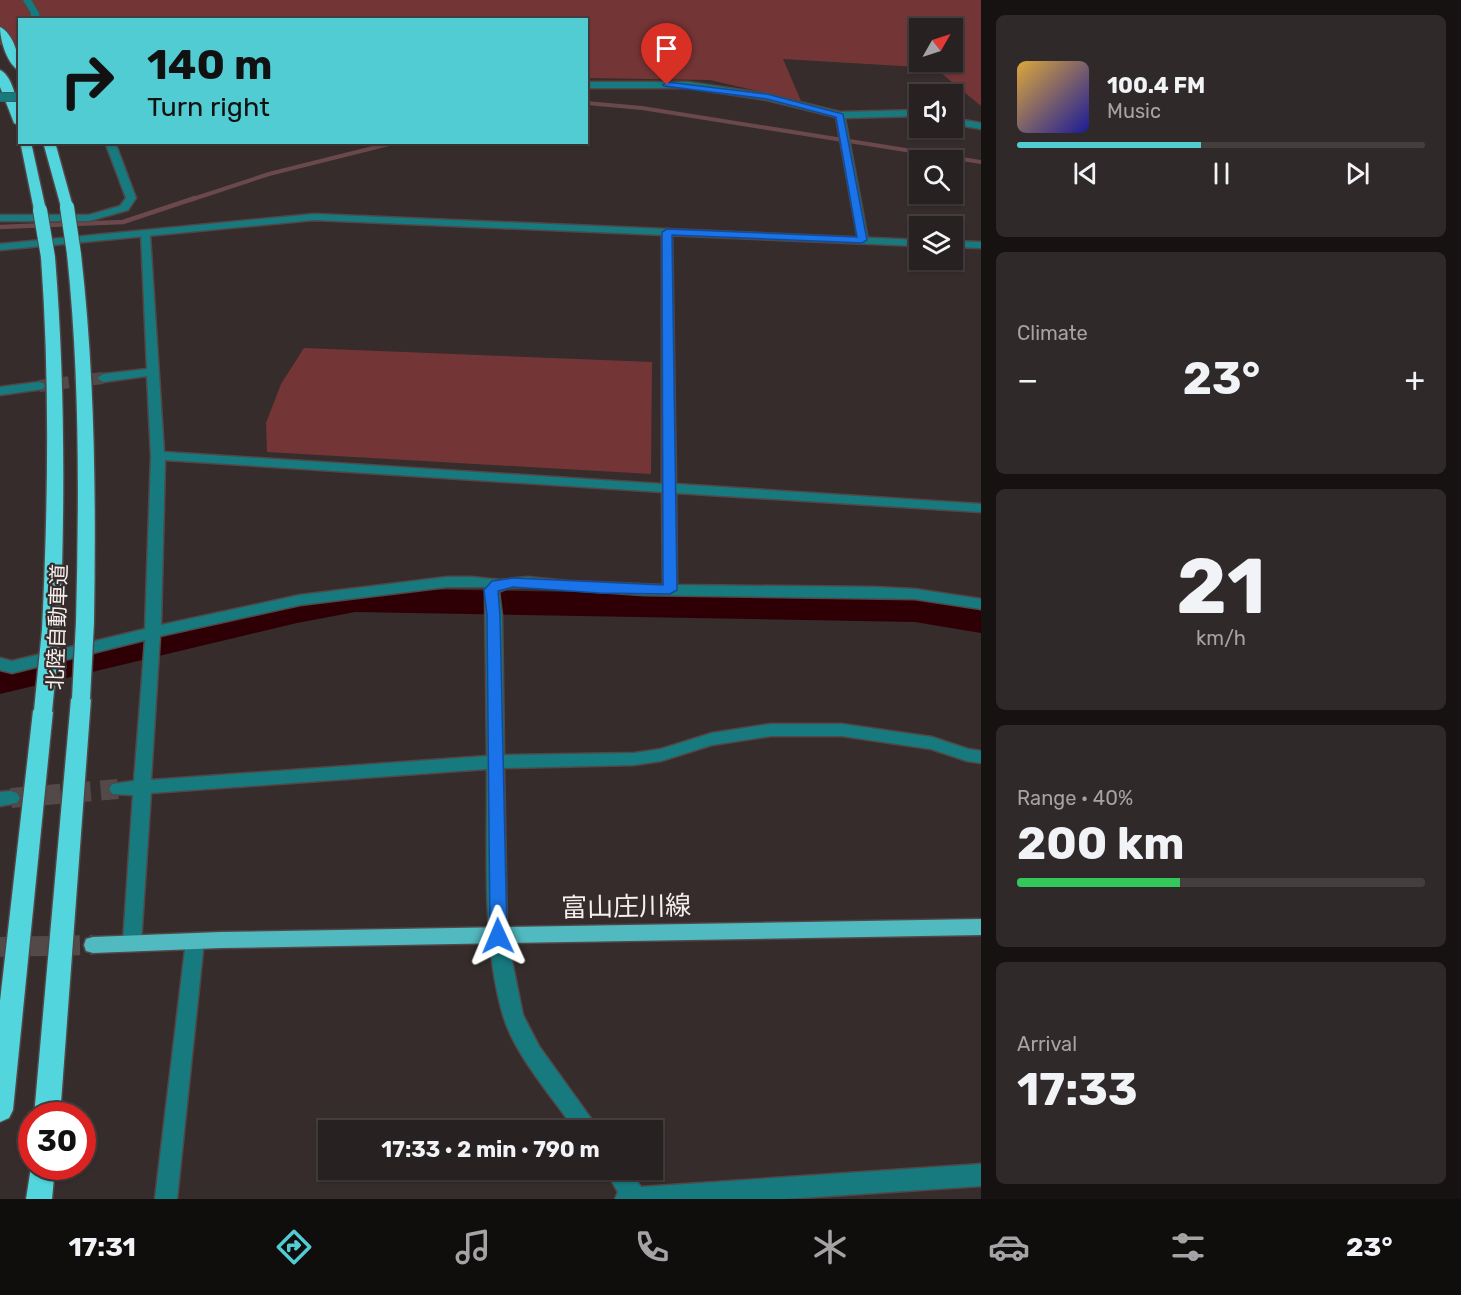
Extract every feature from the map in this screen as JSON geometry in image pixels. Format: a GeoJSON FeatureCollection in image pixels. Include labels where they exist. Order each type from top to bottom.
{"type":"FeatureCollection","features":[{"type":"Feature","properties":{"kind":"highway"},"geometry":{"type":"LineString","coordinates":[[0,30],[18,64]]}},
{"type":"Feature","properties":{"kind":"highway"},"geometry":{"type":"LineString","coordinates":[[0,73],[18,118]]}},
{"type":"Feature","properties":{"kind":"highway","name":"北陸自動車道"},"geometry":{"type":"LineString","coordinates":[[0,1110],[51,630],[55,535],[57,372],[48,257],[26,144]]}},
{"type":"Feature","properties":{"kind":"highway","name":"北陸自動車道"},"geometry":{"type":"LineString","coordinates":[[48,1102],[81,699],[85,622],[87,452],[85,368],[74,254],[67,207],[49,144]]}},
{"type":"Feature","properties":{"kind":"highway"},"geometry":{"type":"LineString","coordinates":[[39,1199],[41,1180]]}},
{"type":"Feature","properties":{"kind":"main road","name":"富山庄川線"},"geometry":{"type":"LineString","coordinates":[[93,945],[132,942],[981,927]]}},
{"type":"Feature","properties":{"kind":"street"},"geometry":{"type":"LineString","coordinates":[[27,0],[35,13],[35,18]]}},
{"type":"Feature","properties":{"kind":"street"},"geometry":{"type":"LineString","coordinates":[[588,85],[688,85],[767,97],[840,115],[909,114]]}},
{"type":"Feature","properties":{"kind":"street"},"geometry":{"type":"LineString","coordinates":[[0,97],[18,97]]}},
{"type":"Feature","properties":{"kind":"street"},"geometry":{"type":"LineString","coordinates":[[840,115],[862,240]]}},
{"type":"Feature","properties":{"kind":"street"},"geometry":{"type":"LineString","coordinates":[[963,117],[981,119]]}},
{"type":"Feature","properties":{"kind":"street"},"geometry":{"type":"LineString","coordinates":[[963,123],[981,126]]}},
{"type":"Feature","properties":{"kind":"street"},"geometry":{"type":"LineString","coordinates":[[0,218],[89,218],[124,208],[130,198],[111,144]]}},
{"type":"Feature","properties":{"kind":"street"},"geometry":{"type":"LineString","coordinates":[[0,247],[145,235],[284,218],[909,242]]}},
{"type":"Feature","properties":{"kind":"street"},"geometry":{"type":"LineString","coordinates":[[667,232],[670,590]]}},
{"type":"Feature","properties":{"kind":"street"},"geometry":{"type":"LineString","coordinates":[[132,942],[152,634],[158,456],[145,235]]}},
{"type":"Feature","properties":{"kind":"street"},"geometry":{"type":"LineString","coordinates":[[963,244],[981,245]]}},
{"type":"Feature","properties":{"kind":"street"},"geometry":{"type":"LineString","coordinates":[[103,378],[153,372]]}},
{"type":"Feature","properties":{"kind":"street"},"geometry":{"type":"LineString","coordinates":[[0,391],[39,386]]}},
{"type":"Feature","properties":{"kind":"street"},"geometry":{"type":"LineString","coordinates":[[158,456],[981,508]]}},
{"type":"Feature","properties":{"kind":"street"},"geometry":{"type":"LineString","coordinates":[[0,664],[12,667],[243,611],[365,590],[474,580],[494,587],[513,582],[599,588],[915,594],[981,604]]}},
{"type":"Feature","properties":{"kind":"street"},"geometry":{"type":"LineString","coordinates":[[494,587],[498,936],[513,1016],[532,1053],[581,1120]]}},
{"type":"Feature","properties":{"kind":"street"},"geometry":{"type":"LineString","coordinates":[[118,789],[495,762],[634,759],[661,755],[712,739],[771,730],[842,730],[932,743],[967,755],[981,757]]}},
{"type":"Feature","properties":{"kind":"street"},"geometry":{"type":"LineString","coordinates":[[166,1199],[195,941]]}},
{"type":"Feature","properties":{"kind":"street"},"geometry":{"type":"LineString","coordinates":[[622,1180],[632,1198],[981,1175]]}},
{"type":"Feature","properties":{"kind":"shaded area"},"geometry":{"type":"Polygon","coordinates":[[[0,0],[981,0],[981,106],[963,91],[963,84],[954,84],[940,72],[963,72],[963,18],[909,18],[909,66],[783,59],[801,101],[710,80],[588,78],[588,18],[18,18],[18,45],[0,45],[0,0]]]}},
{"type":"Feature","properties":{"kind":"shaded area"},"geometry":{"type":"Polygon","coordinates":[[[304,348],[652,362],[651,474],[267,452],[266,423],[281,384],[304,348]]]}},
{"type":"Feature","properties":{"kind":"waterway"},"geometry":{"type":"LineString","coordinates":[[588,103],[642,108],[981,162]]}},
{"type":"Feature","properties":{"kind":"waterway"},"geometry":{"type":"LineString","coordinates":[[190,200],[269,174],[389,144]]}},
{"type":"Feature","properties":{"kind":"waterway"},"geometry":{"type":"LineString","coordinates":[[0,227],[123,222],[195,198]]}},
{"type":"Feature","properties":{"kind":"waterway"},"geometry":{"type":"LineString","coordinates":[[0,681],[297,611],[355,600],[915,610],[981,621]]}},
{"type":"Feature","properties":{"kind":"tunnel"},"geometry":{"type":"LineString","coordinates":[[39,386],[103,378]]}},
{"type":"Feature","properties":{"kind":"tunnel"},"geometry":{"type":"LineString","coordinates":[[11,798],[118,789]]}},
{"type":"Feature","properties":{"kind":"tunnel"},"geometry":{"type":"LineString","coordinates":[[0,947],[93,945]]}},
{"type":"Feature","properties":{"kind":"route"},"geometry":{"type":"LineString","coordinates":[[498,936],[494,615],[491,590],[497,584],[513,582],[670,590],[667,232],[862,240],[840,115],[733,91],[688,85],[667,85]]}}]}
